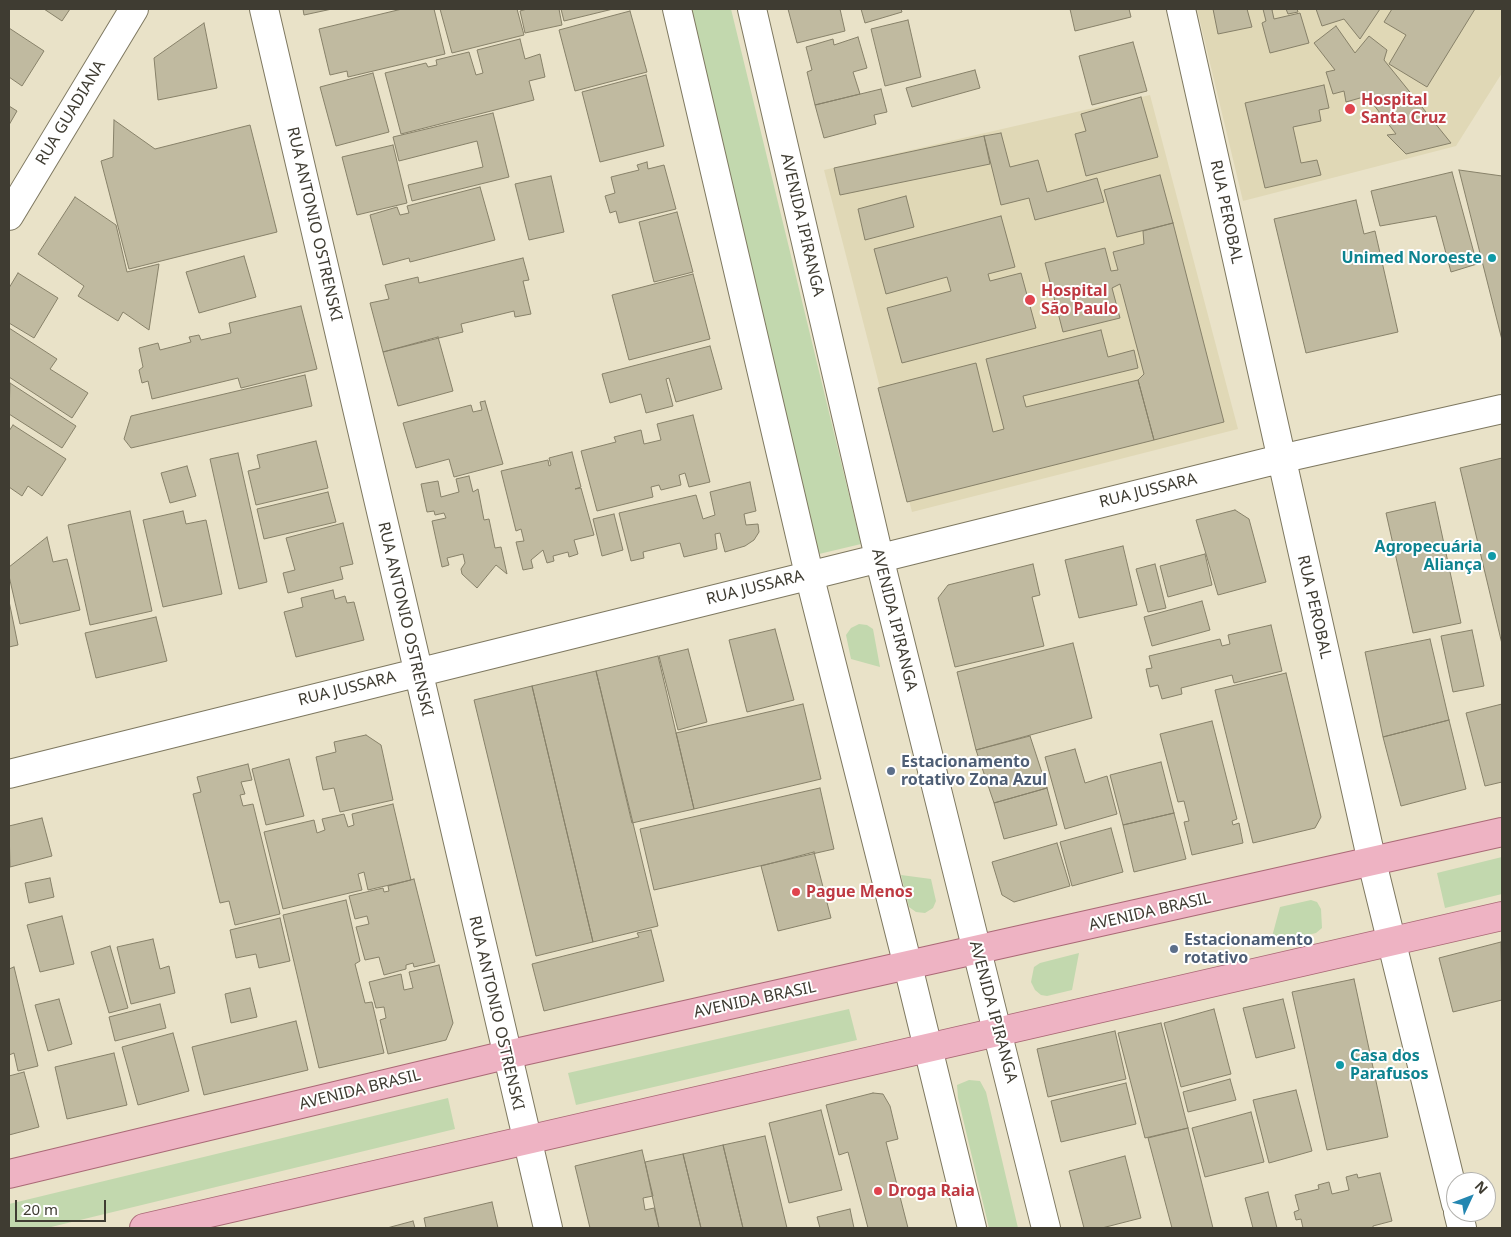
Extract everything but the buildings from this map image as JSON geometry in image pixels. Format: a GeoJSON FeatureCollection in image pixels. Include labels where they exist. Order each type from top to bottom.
{"type":"FeatureCollection","features":[{"type":"Feature","properties":{"kind":"main road","name":"AVENIDA BRASIL"},"geometry":{"type":"LineString","coordinates":[[9,1174],[506,1055],[1502,832]]}},
{"type":"Feature","properties":{"kind":"main road"},"geometry":{"type":"LineString","coordinates":[[144,1228],[928,1047],[1392,943],[1502,916]]}},
{"type":"Feature","properties":{"kind":"street","name":"RUA GUADIANA"},"geometry":{"type":"LineString","coordinates":[[9,216],[134,9]]}},
{"type":"Feature","properties":{"kind":"street","name":"RUA ANTONIO OSTRENSKI"},"geometry":{"type":"LineString","coordinates":[[264,9],[526,1141],[548,1228]]}},
{"type":"Feature","properties":{"kind":"street"},"geometry":{"type":"LineString","coordinates":[[678,9],[809,574],[972,1228]]}},
{"type":"Feature","properties":{"kind":"street","name":"AVENIDA IPIRANGA"},"geometry":{"type":"LineString","coordinates":[[752,9],[879,557],[976,951],[997,1032],[1001,1040],[1046,1228]]}},
{"type":"Feature","properties":{"kind":"street","name":"RUA PEROBAL"},"geometry":{"type":"LineString","coordinates":[[1181,9],[1280,459],[1372,862],[1448,1172]]}},
{"type":"Feature","properties":{"kind":"street","name":"RUA JUSSARA"},"geometry":{"type":"LineString","coordinates":[[9,774],[809,574],[1280,459],[1502,409]]}},
{"type":"Feature","properties":{"kind":"shaded area","name":"Hospital Santa Cruz"},"geometry":{"type":"Polygon","coordinates":[[[1197,9],[1502,9],[1502,73],[1456,146],[1243,201],[1197,9]]]}},
{"type":"Feature","properties":{"kind":"shaded area","name":"Hospital São Paulo"},"geometry":{"type":"Polygon","coordinates":[[[1150,95],[1238,429],[912,512],[824,170],[1150,95]]]}},
{"type":"Feature","properties":{"kind":"green space"},"geometry":{"type":"Polygon","coordinates":[[[686,9],[731,9],[861,544],[819,554],[686,9]]]}},
{"type":"Feature","properties":{"kind":"green space"},"geometry":{"type":"Polygon","coordinates":[[[859,624],[867,625],[873,629],[880,667],[851,659],[846,635],[851,628],[859,624]]]}},
{"type":"Feature","properties":{"kind":"green space"},"geometry":{"type":"Polygon","coordinates":[[[1502,857],[1502,894],[1445,908],[1437,873],[1502,857]]]}},
{"type":"Feature","properties":{"kind":"green space"},"geometry":{"type":"Polygon","coordinates":[[[901,875],[931,879],[936,901],[933,908],[925,913],[916,912],[909,907],[901,875]]]}},
{"type":"Feature","properties":{"kind":"green space"},"geometry":{"type":"Polygon","coordinates":[[[1311,900],[1317,902],[1321,909],[1322,928],[1316,933],[1270,944],[1280,907],[1311,900]]]}},
{"type":"Feature","properties":{"kind":"green space"},"geometry":{"type":"Polygon","coordinates":[[[1079,953],[1072,990],[1047,996],[1041,995],[1035,990],[1031,982],[1034,967],[1040,963],[1079,953]]]}},
{"type":"Feature","properties":{"kind":"green space"},"geometry":{"type":"Polygon","coordinates":[[[849,1009],[857,1040],[576,1105],[568,1073],[849,1009]]]}},
{"type":"Feature","properties":{"kind":"green space"},"geometry":{"type":"Polygon","coordinates":[[[969,1080],[980,1081],[986,1092],[1018,1228],[989,1228],[958,1098],[957,1085],[969,1080]]]}},
{"type":"Feature","properties":{"kind":"green space"},"geometry":{"type":"Polygon","coordinates":[[[448,1098],[455,1129],[47,1228],[9,1228],[9,1204],[448,1098]]]}},
{"type":"Feature","properties":{"kind":"place","name":"Hospital Santa Cruz"},"geometry":{"type":"Point","coordinates":[1350,109]}},
{"type":"Feature","properties":{"kind":"place","name":"Unimed Noroeste"},"geometry":{"type":"Point","coordinates":[1492,258]}},
{"type":"Feature","properties":{"kind":"place","name":"Hospital São Paulo"},"geometry":{"type":"Point","coordinates":[1030,300]}},
{"type":"Feature","properties":{"kind":"place","name":"Agropecuária Aliança"},"geometry":{"type":"Point","coordinates":[1492,556]}},
{"type":"Feature","properties":{"kind":"place","name":"Estacionamento rotativo Zona Azul"},"geometry":{"type":"Point","coordinates":[891,771]}},
{"type":"Feature","properties":{"kind":"place","name":"Pague Menos"},"geometry":{"type":"Point","coordinates":[796,892]}},
{"type":"Feature","properties":{"kind":"place","name":"Estacionamento rotativo"},"geometry":{"type":"Point","coordinates":[1174,949]}},
{"type":"Feature","properties":{"kind":"place","name":"Casa dos Parafusos"},"geometry":{"type":"Point","coordinates":[1340,1065]}},
{"type":"Feature","properties":{"kind":"place","name":"Droga Raia"},"geometry":{"type":"Point","coordinates":[878,1191]}}]}
